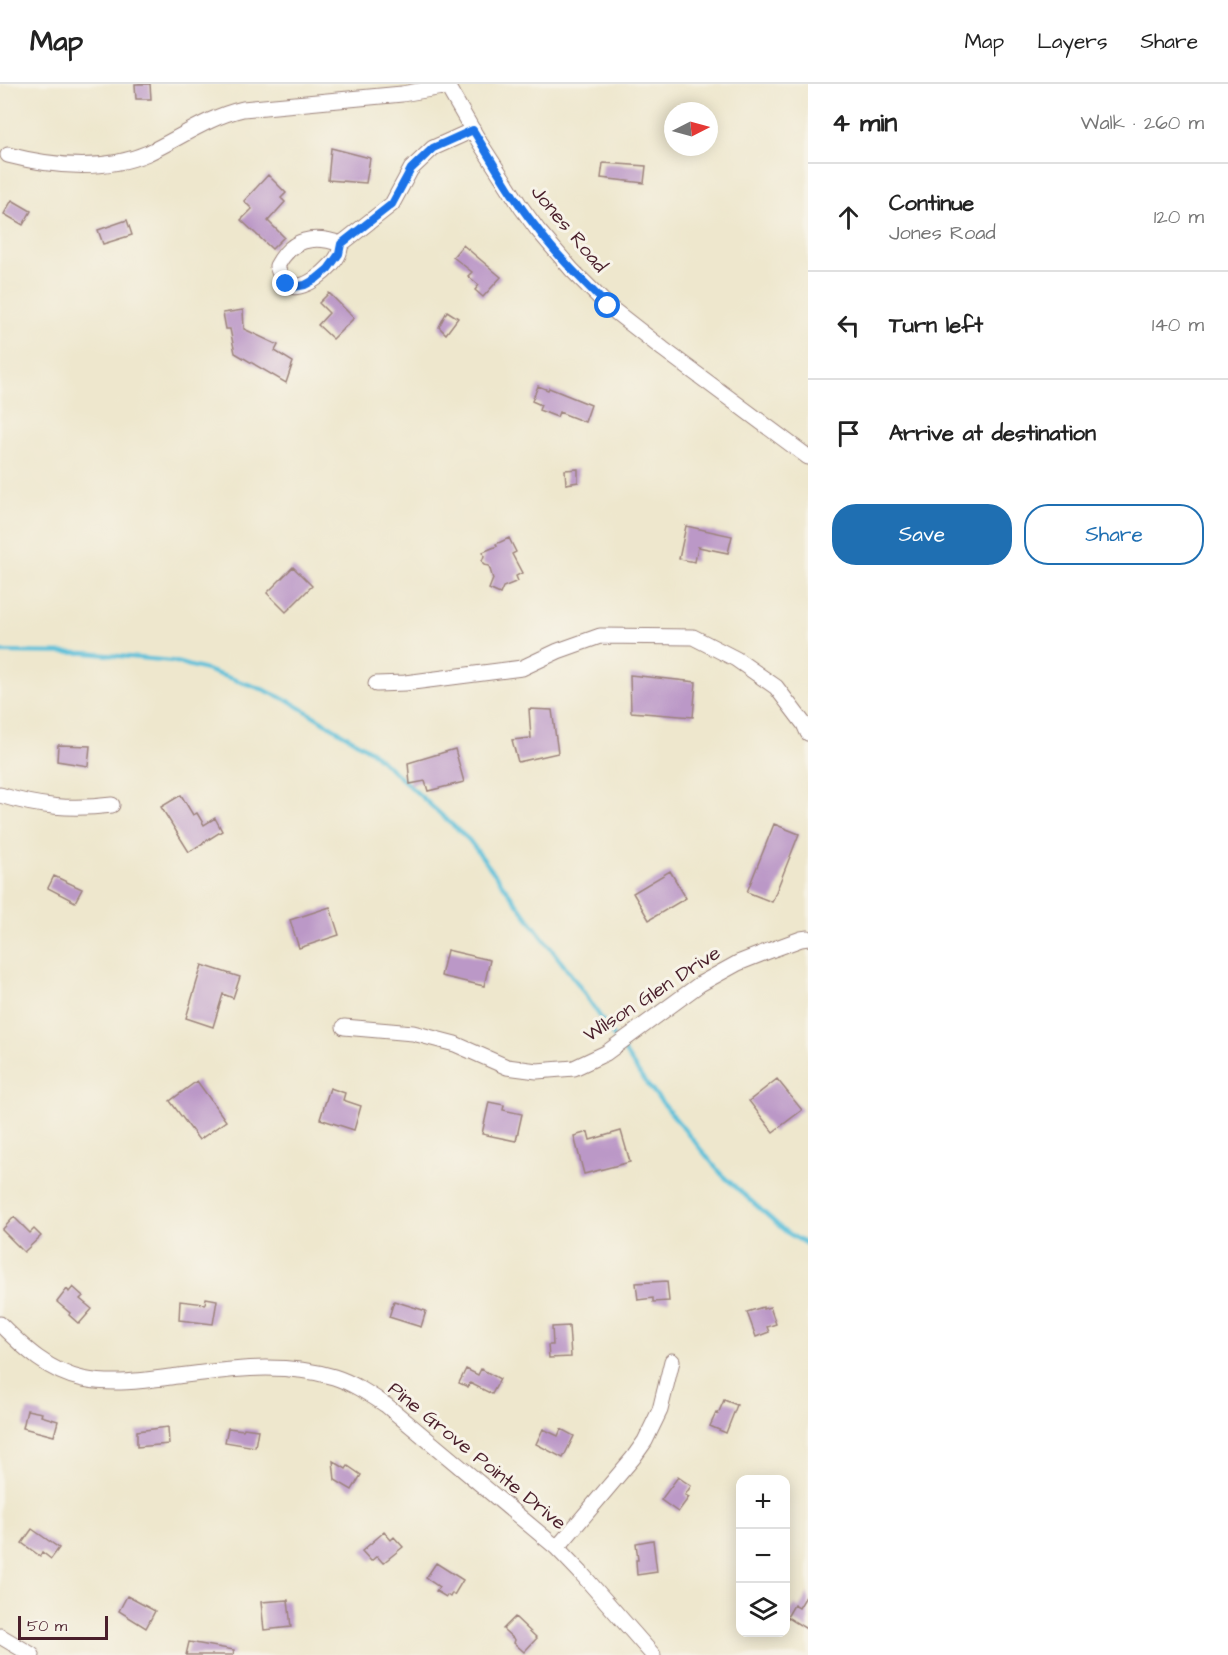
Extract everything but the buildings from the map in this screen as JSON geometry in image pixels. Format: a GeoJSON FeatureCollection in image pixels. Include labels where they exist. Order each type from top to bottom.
{"type":"FeatureCollection","features":[{"type":"Feature","properties":{"kind":"street","name":"Jones Road"},"geometry":{"type":"LineString","coordinates":[[447,85],[505,183],[537,229],[572,270],[608,306],[808,457]]}},
{"type":"Feature","properties":{"kind":"street"},"geometry":{"type":"LineString","coordinates":[[8,155],[72,166],[106,164],[135,158],[228,112],[402,94],[447,85]]}},
{"type":"Feature","properties":{"kind":"street"},"geometry":{"type":"LineString","coordinates":[[341,244],[392,204],[411,169],[433,148],[473,130]]}},
{"type":"Feature","properties":{"kind":"street"},"geometry":{"type":"LineString","coordinates":[[376,684],[405,683],[522,668],[558,651],[600,636],[693,637],[736,659],[776,687],[804,724],[808,733]]}},
{"type":"Feature","properties":{"kind":"street"},"geometry":{"type":"LineString","coordinates":[[0,795],[46,807],[79,808],[111,805]]}},
{"type":"Feature","properties":{"kind":"street","name":"Wilson Glen Drive"},"geometry":{"type":"LineString","coordinates":[[344,1027],[413,1033],[456,1044],[507,1067],[537,1071],[574,1068],[606,1053],[700,984],[738,963],[808,938]]}},
{"type":"Feature","properties":{"kind":"street","name":"Pine Grove Pointe Drive"},"geometry":{"type":"LineString","coordinates":[[0,1324],[31,1353],[56,1369],[82,1379],[112,1383],[130,1382],[225,1370],[273,1368],[304,1370],[335,1377],[362,1389],[386,1405],[557,1548],[653,1655]]}},
{"type":"Feature","properties":{"kind":"street"},"geometry":{"type":"LineString","coordinates":[[557,1548],[645,1441],[660,1410],[672,1361]]}},
{"type":"Feature","properties":{"kind":"street"},"geometry":{"type":"LineString","coordinates":[[0,1636],[32,1655]]}},
{"type":"Feature","properties":{"kind":"waterway"},"geometry":{"type":"LineString","coordinates":[[0,652],[86,653],[172,661],[206,670],[262,689],[291,702],[371,751],[469,840],[578,984],[616,1040]]}},
{"type":"Feature","properties":{"kind":"waterway"},"geometry":{"type":"LineString","coordinates":[[621,1046],[642,1078],[722,1175],[786,1232],[808,1245]]}},
{"type":"Feature","properties":{"kind":"route"},"geometry":{"type":"LineString","coordinates":[[286,284],[294,287],[305,285],[316,279],[328,269],[339,254],[341,244],[392,204],[411,169],[433,148],[473,130],[505,183],[537,229],[572,270],[608,306]]}}]}
